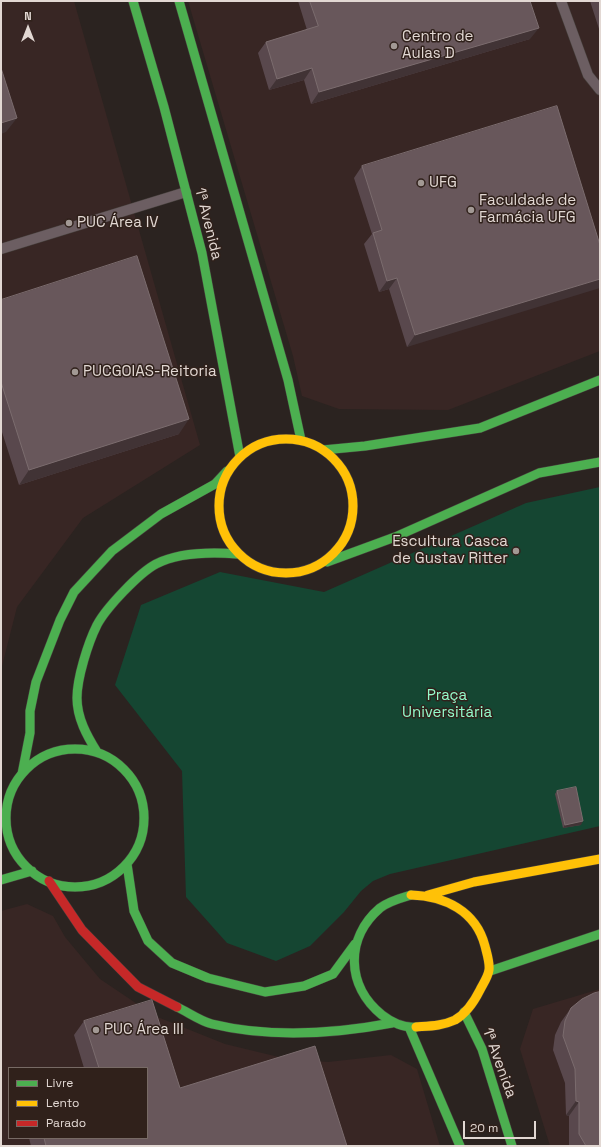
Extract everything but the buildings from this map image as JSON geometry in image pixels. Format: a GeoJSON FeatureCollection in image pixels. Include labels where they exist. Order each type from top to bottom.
{"type":"FeatureCollection","features":[{"type":"Feature","properties":{"kind":"main road","name":"1ª Avenida"},"geometry":{"type":"LineString","coordinates":[[133,1],[202,253],[239,457]]}},
{"type":"Feature","properties":{"kind":"main road"},"geometry":{"type":"LineString","coordinates":[[179,1],[288,380],[301,440]]}},
{"type":"Feature","properties":{"kind":"main road"},"geometry":{"type":"LineString","coordinates":[[324,450],[365,446],[480,428],[600,380]]}},
{"type":"Feature","properties":{"kind":"main road"},"geometry":{"type":"LineString","coordinates":[[22,774],[30,733],[30,711],[36,682],[60,620],[74,592],[112,551],[161,514],[215,484],[239,457],[258,444],[279,439],[301,440],[324,450],[340,466],[350,485],[354,508],[350,530],[339,549],[322,564]]}},
{"type":"Feature","properties":{"kind":"main road"},"geometry":{"type":"LineString","coordinates":[[239,457],[225,475],[218,495],[218,516],[225,536],[237,554],[256,567],[278,574],[300,573],[395,536],[539,473],[600,462]]}},
{"type":"Feature","properties":{"kind":"main road"},"geometry":{"type":"LineString","coordinates":[[97,752],[85,732],[77,700],[78,687],[97,624],[137,578],[157,564],[208,552],[237,554]]}},
{"type":"Feature","properties":{"kind":"main road"},"geometry":{"type":"LineString","coordinates":[[76,749],[97,752],[118,763],[133,780],[143,800],[145,823],[139,845],[127,864],[110,878],[90,885],[69,886],[49,881],[32,871],[15,851],[9,838],[4,806],[22,774],[37,760],[56,752],[76,749]]}},
{"type":"Feature","properties":{"kind":"main road"},"geometry":{"type":"LineString","coordinates":[[127,864],[134,912],[148,941],[172,963],[208,978],[265,992],[304,986],[333,974],[355,944],[367,920],[380,908],[394,900],[428,894],[474,882],[600,859]]}},
{"type":"Feature","properties":{"kind":"main road"},"geometry":{"type":"LineString","coordinates":[[1,880],[32,871]]}},
{"type":"Feature","properties":{"kind":"main road"},"geometry":{"type":"LineString","coordinates":[[49,881],[82,930],[138,987],[211,1024],[272,1033],[359,1029],[392,1023]]}},
{"type":"Feature","properties":{"kind":"main road"},"geometry":{"type":"LineString","coordinates":[[355,944],[355,976],[365,999],[383,1017],[392,1023],[409,1027],[427,1028],[447,1023],[464,1012],[480,994],[490,971],[484,938],[475,922],[461,908],[428,894]]}},
{"type":"Feature","properties":{"kind":"main road"},"geometry":{"type":"LineString","coordinates":[[490,971],[600,934]]}},
{"type":"Feature","properties":{"kind":"main road","name":"1ª Avenida"},"geometry":{"type":"LineString","coordinates":[[464,1012],[482,1049],[512,1146]]}},
{"type":"Feature","properties":{"kind":"main road"},"geometry":{"type":"LineString","coordinates":[[409,1027],[460,1146]]}},
{"type":"Feature","properties":{"kind":"lane"},"geometry":{"type":"LineString","coordinates":[[561,1],[588,75],[600,90]]}},
{"type":"Feature","properties":{"kind":"lane"},"geometry":{"type":"LineString","coordinates":[[1,248],[186,192]]}},
{"type":"Feature","properties":{"kind":"shaded area","name":"PUC Área IV"},"geometry":{"type":"Polygon","coordinates":[[[1,1],[74,1],[200,445],[83,518],[17,607],[1,670],[1,1]]]}},
{"type":"Feature","properties":{"kind":"shaded area","name":"UFG"},"geometry":{"type":"Polygon","coordinates":[[[188,1],[600,1],[600,351],[448,410],[339,409],[302,396],[293,356],[188,1]]]}},
{"type":"Feature","properties":{"kind":"shaded area","name":"PUC Área III"},"geometry":{"type":"Polygon","coordinates":[[[27,904],[53,916],[65,937],[100,979],[155,1016],[225,1044],[287,1059],[328,1062],[391,1055],[417,1069],[440,1146],[1,1146],[1,911],[27,904]]]}},
{"type":"Feature","properties":{"kind":"shaded area"},"geometry":{"type":"Polygon","coordinates":[[[600,989],[600,1146],[550,1146],[520,1049],[533,1009],[600,989]]]}},
{"type":"Feature","properties":{"kind":"green space","name":"Praça Universitária"},"geometry":{"type":"Polygon","coordinates":[[[600,487],[600,826],[390,874],[373,881],[361,891],[344,912],[310,946],[276,961],[227,943],[186,897],[182,771],[115,685],[141,605],[220,572],[324,592],[526,503],[600,487]]]}},
{"type":"Feature","properties":{"kind":"traffic: fast"},"geometry":{"type":"LineString","coordinates":[[133,1],[164,107],[202,253],[240,457]]}},
{"type":"Feature","properties":{"kind":"traffic: fast"},"geometry":{"type":"LineString","coordinates":[[179,1],[288,380],[301,440]]}},
{"type":"Feature","properties":{"kind":"traffic: fast"},"geometry":{"type":"LineString","coordinates":[[323,450],[365,446],[480,428],[600,380]]}},
{"type":"Feature","properties":{"kind":"traffic: fast"},"geometry":{"type":"LineString","coordinates":[[327,562],[395,537],[539,473],[600,462]]}},
{"type":"Feature","properties":{"kind":"traffic: fast"},"geometry":{"type":"LineString","coordinates":[[22,774],[30,733],[30,711],[36,682],[60,620],[74,592],[112,551],[161,514],[215,484],[227,471]]}},
{"type":"Feature","properties":{"kind":"traffic: fast"},"geometry":{"type":"LineString","coordinates":[[97,752],[86,733],[81,720],[77,705],[77,690],[87,651],[101,618],[132,583],[156,564],[185,555],[206,553],[237,554]]}},
{"type":"Feature","properties":{"kind":"traffic: fast"},"geometry":{"type":"LineString","coordinates":[[75,749],[95,752],[107,757],[124,769],[136,786],[141,798],[144,818],[141,838],[136,850],[124,867],[107,879],[95,884],[75,887],[55,884],[43,879],[26,867],[14,850],[9,838],[6,818],[9,798],[14,786],[26,769],[43,757],[55,752],[75,749]]}},
{"type":"Feature","properties":{"kind":"traffic: fast"},"geometry":{"type":"LineString","coordinates":[[127,864],[134,911],[148,941],[172,963],[208,978],[265,992],[304,986],[333,974],[355,944]]}},
{"type":"Feature","properties":{"kind":"traffic: fast"},"geometry":{"type":"LineString","coordinates":[[1,880],[32,871]]}},
{"type":"Feature","properties":{"kind":"traffic: fast"},"geometry":{"type":"LineString","coordinates":[[411,895],[387,903],[369,920],[360,933],[354,962],[356,976],[370,1003],[389,1020],[407,1027],[416,1027]]}},
{"type":"Feature","properties":{"kind":"traffic: fast"},"geometry":{"type":"LineString","coordinates":[[490,971],[600,934]]}},
{"type":"Feature","properties":{"kind":"traffic: fast"},"geometry":{"type":"LineString","coordinates":[[177,1007],[208,1023],[234,1028],[279,1033],[348,1030],[392,1023]]}},
{"type":"Feature","properties":{"kind":"traffic: fast"},"geometry":{"type":"LineString","coordinates":[[464,1012],[482,1049],[512,1146]]}},
{"type":"Feature","properties":{"kind":"traffic: fast"},"geometry":{"type":"LineString","coordinates":[[409,1027],[460,1146]]}},
{"type":"Feature","properties":{"kind":"traffic: slow"},"geometry":{"type":"LineString","coordinates":[[279,439],[293,439],[312,444],[334,458],[348,480],[352,493],[353,506],[352,519],[348,532],[334,554],[312,568],[293,573],[279,573],[260,568],[238,554],[224,532],[219,513],[219,499],[224,480],[238,458],[260,444],[279,439]]}},
{"type":"Feature","properties":{"kind":"traffic: slow"},"geometry":{"type":"LineString","coordinates":[[428,895],[474,882],[600,859]]}},
{"type":"Feature","properties":{"kind":"traffic: slow"},"geometry":{"type":"LineString","coordinates":[[411,895],[436,898],[447,902],[467,915],[481,934],[489,961],[487,978],[467,1011],[455,1020],[436,1025],[416,1027]]}},
{"type":"Feature","properties":{"kind":"traffic: jam"},"geometry":{"type":"LineString","coordinates":[[49,881],[82,930],[138,987],[177,1007]]}},
{"type":"Feature","properties":{"kind":"place","name":"Centro de Aulas D"},"geometry":{"type":"Point","coordinates":[394,46]}},
{"type":"Feature","properties":{"kind":"place","name":"UFG"},"geometry":{"type":"Point","coordinates":[421,183]}},
{"type":"Feature","properties":{"kind":"place","name":"Faculdade de Farmácia UFG"},"geometry":{"type":"Point","coordinates":[471,210]}},
{"type":"Feature","properties":{"kind":"place","name":"PUC Área IV"},"geometry":{"type":"Point","coordinates":[69,223]}},
{"type":"Feature","properties":{"kind":"place","name":"PUCGOIAS-Reitoria"},"geometry":{"type":"Point","coordinates":[75,372]}},
{"type":"Feature","properties":{"kind":"place","name":"Escultura Casca de Gustav Ritter"},"geometry":{"type":"Point","coordinates":[516,551]}},
{"type":"Feature","properties":{"kind":"place","name":"PUC Área III"},"geometry":{"type":"Point","coordinates":[96,1030]}}]}
